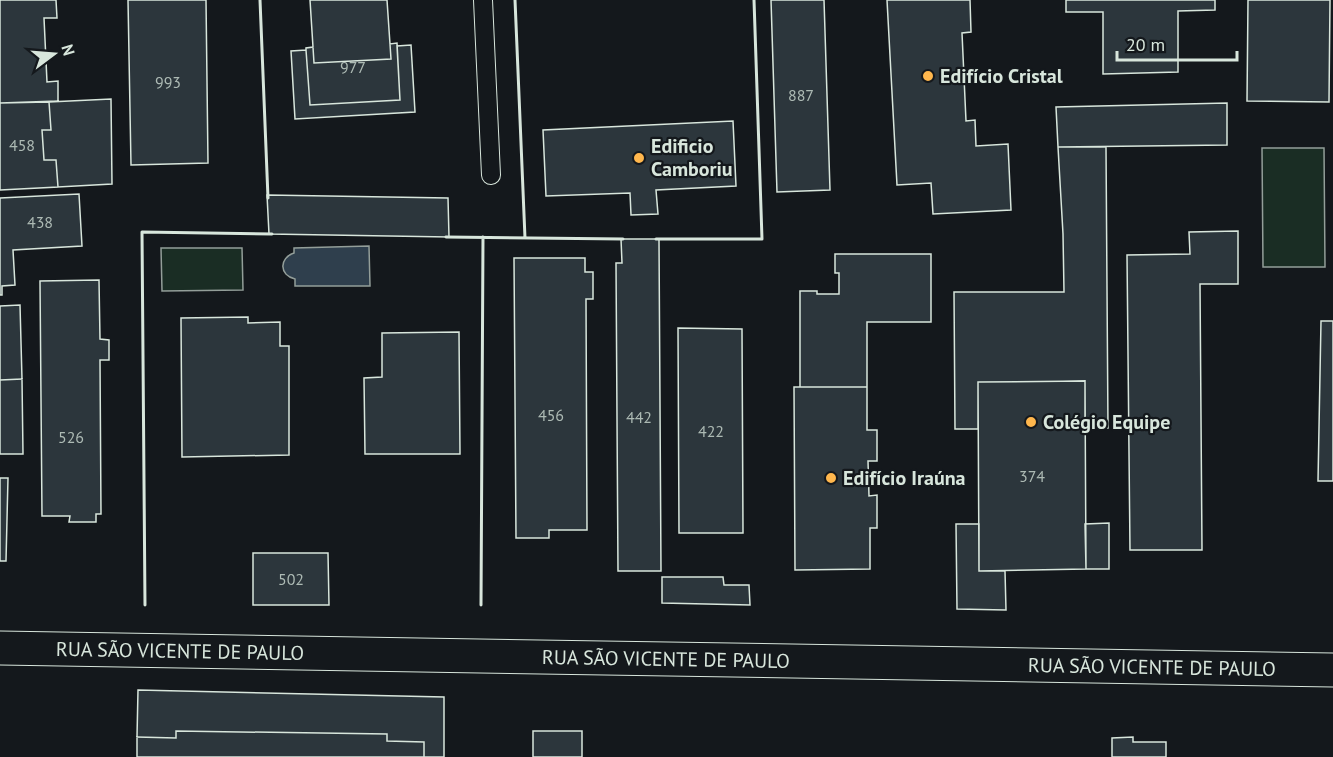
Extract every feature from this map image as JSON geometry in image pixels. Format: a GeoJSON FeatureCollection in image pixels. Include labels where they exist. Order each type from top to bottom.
{"type":"FeatureCollection","features":[{"type":"Feature","properties":{"kind":"street","name":"RUA SÃO VICENTE DE PAULO"},"geometry":{"type":"LineString","coordinates":[[0,648],[1333,670]]}},
{"type":"Feature","properties":{"kind":"lane"},"geometry":{"type":"LineString","coordinates":[[483,0],[491,175]]}},
{"type":"Feature","properties":{"kind":"green space"},"geometry":{"type":"Polygon","coordinates":[[[1262,148],[1324,148],[1325,267],[1263,267],[1262,148]]]}},
{"type":"Feature","properties":{"kind":"green space"},"geometry":{"type":"Polygon","coordinates":[[[161,248],[242,248],[243,290],[162,291],[161,248]]]}},
{"type":"Feature","properties":{"kind":"water"},"geometry":{"type":"Polygon","coordinates":[[[369,246],[370,286],[295,286],[295,279],[286,274],[284,270],[284,262],[289,255],[294,253],[294,248],[369,246]]]}},
{"type":"Feature","properties":{"kind":"building"},"geometry":{"type":"Polygon","coordinates":[[[0,0],[56,0],[57,18],[44,18],[47,82],[58,81],[58,101],[0,103],[0,0]]]}},
{"type":"Feature","properties":{"kind":"building"},"geometry":{"type":"Polygon","coordinates":[[[128,0],[206,0],[208,163],[131,165],[128,0]]]}},
{"type":"Feature","properties":{"kind":"building"},"geometry":{"type":"Polygon","coordinates":[[[310,0],[387,0],[390,44],[397,43],[400,100],[310,105],[306,48],[313,47],[310,0]]]}},
{"type":"Feature","properties":{"kind":"building"},"geometry":{"type":"Polygon","coordinates":[[[310,0],[387,0],[391,59],[314,63],[310,0]]]}},
{"type":"Feature","properties":{"kind":"building"},"geometry":{"type":"Polygon","coordinates":[[[771,0],[824,0],[830,190],[777,192],[771,0]]]}},
{"type":"Feature","properties":{"kind":"building","name":"Edifício Cristal"},"geometry":{"type":"Polygon","coordinates":[[[887,0],[970,0],[971,32],[962,33],[966,121],[975,120],[976,146],[1008,144],[1011,210],[933,214],[931,183],[897,185],[887,0]]]}},
{"type":"Feature","properties":{"kind":"building"},"geometry":{"type":"Polygon","coordinates":[[[1066,0],[1215,0],[1215,10],[1178,11],[1178,72],[1103,74],[1103,12],[1066,12],[1066,0]]]}},
{"type":"Feature","properties":{"kind":"building"},"geometry":{"type":"Polygon","coordinates":[[[1248,0],[1330,0],[1329,102],[1247,101],[1248,0]]]}},
{"type":"Feature","properties":{"kind":"building"},"geometry":{"type":"Polygon","coordinates":[[[411,45],[415,112],[295,119],[291,51],[306,50],[310,105],[400,100],[397,46],[411,45]]]}},
{"type":"Feature","properties":{"kind":"building"},"geometry":{"type":"Polygon","coordinates":[[[111,99],[112,184],[58,187],[56,160],[44,160],[42,130],[51,130],[49,102],[111,99]]]}},
{"type":"Feature","properties":{"kind":"building"},"geometry":{"type":"Polygon","coordinates":[[[49,102],[51,130],[42,130],[44,160],[56,160],[58,187],[0,190],[0,103],[49,102]]]}},
{"type":"Feature","properties":{"kind":"building"},"geometry":{"type":"Polygon","coordinates":[[[1227,103],[1227,145],[1058,147],[1056,107],[1227,103]]]}},
{"type":"Feature","properties":{"kind":"building","name":"Edificio Camboriu"},"geometry":{"type":"Polygon","coordinates":[[[733,121],[736,186],[656,190],[658,214],[631,215],[630,193],[546,196],[543,130],[733,121]]]}},
{"type":"Feature","properties":{"kind":"building"},"geometry":{"type":"Polygon","coordinates":[[[1058,147],[1106,147],[1108,428],[1085,428],[1085,381],[978,382],[978,429],[955,429],[954,292],[1064,292],[1058,147]]]}},
{"type":"Feature","properties":{"kind":"building"},"geometry":{"type":"Polygon","coordinates":[[[79,194],[82,246],[13,250],[15,285],[2,286],[2,295],[0,295],[0,198],[79,194]]]}},
{"type":"Feature","properties":{"kind":"building"},"geometry":{"type":"Polygon","coordinates":[[[267,195],[448,198],[449,237],[269,234],[267,195]]]}},
{"type":"Feature","properties":{"kind":"building"},"geometry":{"type":"Polygon","coordinates":[[[1238,231],[1238,284],[1200,284],[1202,550],[1130,550],[1127,255],[1190,254],[1189,232],[1238,231]]]}},
{"type":"Feature","properties":{"kind":"building"},"geometry":{"type":"Polygon","coordinates":[[[621,239],[659,239],[661,571],[618,571],[616,263],[622,263],[621,239]]]}},
{"type":"Feature","properties":{"kind":"building"},"geometry":{"type":"Polygon","coordinates":[[[835,254],[931,254],[931,322],[867,322],[867,387],[800,387],[800,291],[839,294],[839,273],[835,273],[835,254]]]}},
{"type":"Feature","properties":{"kind":"building"},"geometry":{"type":"Polygon","coordinates":[[[514,258],[585,258],[585,272],[593,272],[593,299],[586,299],[587,530],[549,530],[549,538],[516,538],[514,258]]]}},
{"type":"Feature","properties":{"kind":"building"},"geometry":{"type":"Polygon","coordinates":[[[99,280],[100,339],[109,340],[109,360],[100,360],[101,514],[96,514],[96,522],[69,522],[70,516],[42,516],[40,281],[99,280]]]}},
{"type":"Feature","properties":{"kind":"building"},"geometry":{"type":"Polygon","coordinates":[[[20,305],[22,379],[0,380],[0,306],[20,305]]]}},
{"type":"Feature","properties":{"kind":"building"},"geometry":{"type":"Polygon","coordinates":[[[248,317],[248,323],[280,322],[280,346],[289,346],[289,455],[182,457],[181,318],[248,317]]]}},
{"type":"Feature","properties":{"kind":"building"},"geometry":{"type":"Polygon","coordinates":[[[1321,321],[1333,321],[1333,481],[1318,481],[1321,321]]]}},
{"type":"Feature","properties":{"kind":"building"},"geometry":{"type":"Polygon","coordinates":[[[678,328],[742,329],[743,533],[679,533],[678,328]]]}},
{"type":"Feature","properties":{"kind":"building"},"geometry":{"type":"Polygon","coordinates":[[[459,332],[460,454],[365,454],[364,378],[382,377],[382,333],[459,332]]]}},
{"type":"Feature","properties":{"kind":"building"},"geometry":{"type":"Polygon","coordinates":[[[22,379],[23,454],[0,454],[0,380],[22,379]]]}},
{"type":"Feature","properties":{"kind":"building"},"geometry":{"type":"Polygon","coordinates":[[[1085,381],[1086,569],[979,571],[978,382],[1085,381]]]}},
{"type":"Feature","properties":{"kind":"building","name":"Edifício Iraúna"},"geometry":{"type":"Polygon","coordinates":[[[794,387],[867,387],[867,430],[877,430],[877,461],[868,461],[869,496],[877,495],[877,528],[870,528],[870,569],[795,570],[794,387]]]}},
{"type":"Feature","properties":{"kind":"building"},"geometry":{"type":"Polygon","coordinates":[[[0,478],[8,478],[6,561],[0,561],[0,478]]]}},
{"type":"Feature","properties":{"kind":"building"},"geometry":{"type":"Polygon","coordinates":[[[1109,523],[1109,569],[1086,569],[1085,524],[1109,523]]]}},
{"type":"Feature","properties":{"kind":"building"},"geometry":{"type":"Polygon","coordinates":[[[956,524],[979,524],[979,571],[1005,571],[1006,610],[957,609],[956,524]]]}},
{"type":"Feature","properties":{"kind":"building"},"geometry":{"type":"Polygon","coordinates":[[[253,553],[328,553],[329,605],[253,605],[253,553]]]}},
{"type":"Feature","properties":{"kind":"building"},"geometry":{"type":"Polygon","coordinates":[[[662,577],[723,577],[724,585],[749,585],[750,605],[662,603],[662,577]]]}},
{"type":"Feature","properties":{"kind":"building"},"geometry":{"type":"Polygon","coordinates":[[[138,690],[444,697],[444,757],[424,757],[424,742],[387,741],[387,734],[176,731],[176,738],[137,737],[138,690]]]}},
{"type":"Feature","properties":{"kind":"building"},"geometry":{"type":"Polygon","coordinates":[[[176,731],[387,734],[387,741],[424,742],[424,757],[137,757],[137,737],[176,738],[176,731]]]}},
{"type":"Feature","properties":{"kind":"building"},"geometry":{"type":"Polygon","coordinates":[[[533,731],[582,731],[582,757],[533,757],[533,731]]]}},
{"type":"Feature","properties":{"kind":"building"},"geometry":{"type":"Polygon","coordinates":[[[1133,737],[1133,742],[1166,742],[1166,757],[1112,757],[1112,738],[1133,737]]]}},
{"type":"Feature","properties":{"kind":"wall"},"geometry":{"type":"LineString","coordinates":[[260,0],[268,198]]}},
{"type":"Feature","properties":{"kind":"wall"},"geometry":{"type":"LineString","coordinates":[[515,0],[525,238]]}},
{"type":"Feature","properties":{"kind":"wall"},"geometry":{"type":"LineString","coordinates":[[656,239],[762,239],[754,0]]}},
{"type":"Feature","properties":{"kind":"wall"},"geometry":{"type":"LineString","coordinates":[[145,605],[142,232],[272,234]]}},
{"type":"Feature","properties":{"kind":"wall"},"geometry":{"type":"LineString","coordinates":[[446,237],[623,239]]}},
{"type":"Feature","properties":{"kind":"wall"},"geometry":{"type":"LineString","coordinates":[[481,605],[483,237]]}},
{"type":"Feature","properties":{"kind":"place","name":"Edifício Cristal"},"geometry":{"type":"Point","coordinates":[928,76]}},
{"type":"Feature","properties":{"kind":"place","name":"Edificio Camboriu"},"geometry":{"type":"Point","coordinates":[639,158]}},
{"type":"Feature","properties":{"kind":"place","name":"Colégio Equipe"},"geometry":{"type":"Point","coordinates":[1031,422]}},
{"type":"Feature","properties":{"kind":"place","name":"Edifício Iraúna"},"geometry":{"type":"Point","coordinates":[831,478]}}]}
